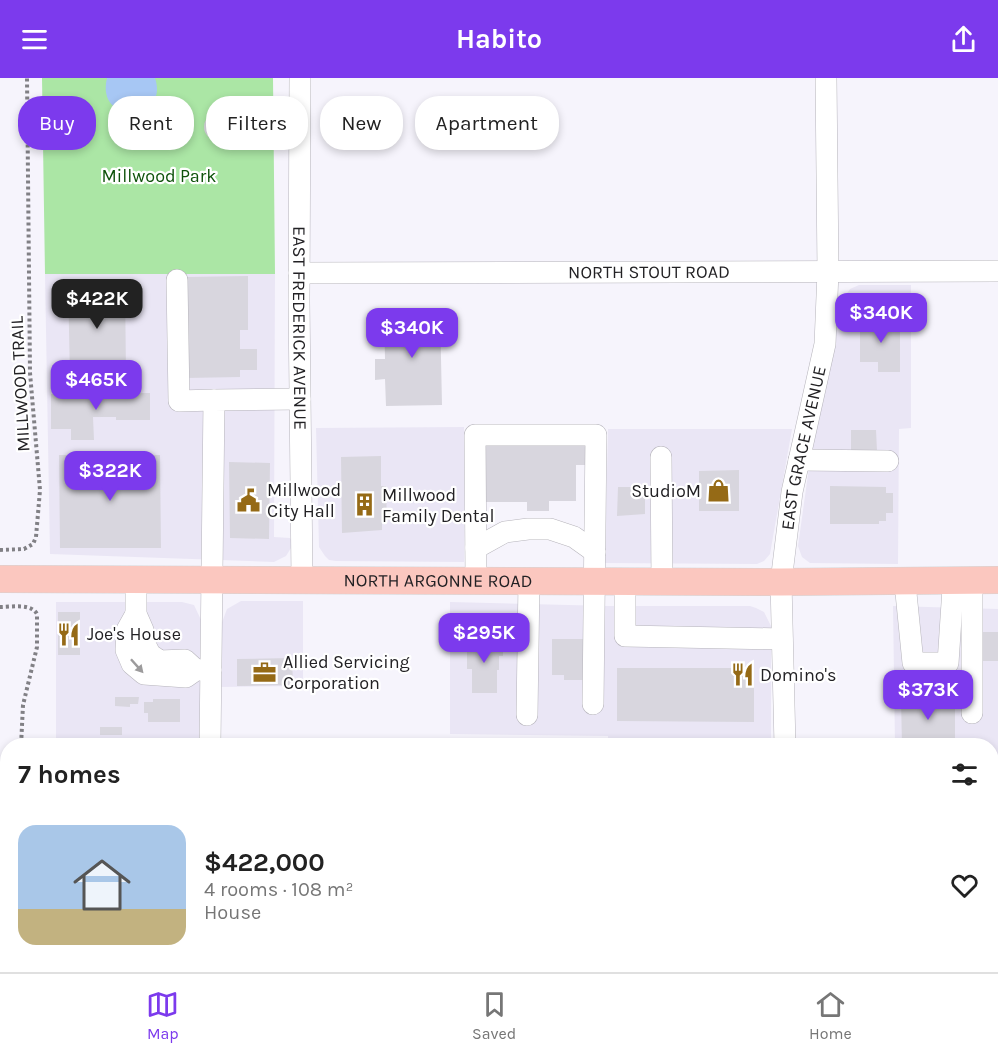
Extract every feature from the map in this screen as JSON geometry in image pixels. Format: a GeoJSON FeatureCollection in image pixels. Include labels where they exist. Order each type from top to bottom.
{"type":"FeatureCollection","features":[{"type":"Feature","properties":{"kind":"main road","name":"NORTH ARGONNE ROAD"},"geometry":{"type":"LineString","coordinates":[[0,579],[781,582],[998,580]]}},
{"type":"Feature","properties":{"kind":"main road","name":"NORTH ARGONNE ROAD"},"geometry":{"type":"LineString","coordinates":[[877,580],[974,590]]}},
{"type":"Feature","properties":{"kind":"street","name":"EAST FREDERICK AVENUE"},"geometry":{"type":"LineString","coordinates":[[300,78],[302,579]]}},
{"type":"Feature","properties":{"kind":"street","name":"EAST GRACE AVENUE"},"geometry":{"type":"LineString","coordinates":[[785,738],[781,582],[792,492],[825,344],[828,272],[826,78]]}},
{"type":"Feature","properties":{"kind":"street","name":"NORTH STOUT ROAD"},"geometry":{"type":"LineString","coordinates":[[299,273],[998,271]]}},
{"type":"Feature","properties":{"kind":"street"},"geometry":{"type":"LineString","coordinates":[[177,280],[179,400],[300,399]]}},
{"type":"Feature","properties":{"kind":"street"},"geometry":{"type":"LineString","coordinates":[[209,738],[203,670],[212,579],[214,400]]}},
{"type":"Feature","properties":{"kind":"street"},"geometry":{"type":"LineString","coordinates":[[476,580],[475,435],[596,435],[593,704]]}},
{"type":"Feature","properties":{"kind":"street"},"geometry":{"type":"LineString","coordinates":[[661,457],[662,581]]}},
{"type":"Feature","properties":{"kind":"street"},"geometry":{"type":"LineString","coordinates":[[799,460],[888,461]]}},
{"type":"Feature","properties":{"kind":"street"},"geometry":{"type":"LineString","coordinates":[[476,548],[505,532],[550,529],[574,537],[595,552]]}},
{"type":"Feature","properties":{"kind":"street"},"geometry":{"type":"LineString","coordinates":[[136,579],[136,614],[150,654],[160,661],[185,660],[203,670]]}},
{"type":"Feature","properties":{"kind":"street"},"geometry":{"type":"LineString","coordinates":[[527,715],[529,580]]}},
{"type":"Feature","properties":{"kind":"street"},"geometry":{"type":"LineString","coordinates":[[625,581],[625,636],[783,639]]}},
{"type":"Feature","properties":{"kind":"street"},"geometry":{"type":"LineString","coordinates":[[905,583],[913,663],[948,663],[974,590]]}},
{"type":"Feature","properties":{"kind":"street"},"geometry":{"type":"LineString","coordinates":[[972,713],[974,590]]}},
{"type":"Feature","properties":{"kind":"path","name":"MILLWOOD TRAIL"},"geometry":{"type":"LineString","coordinates":[[0,550],[24,549],[30,547],[35,540],[40,482],[30,373],[27,78]]}},
{"type":"Feature","properties":{"kind":"path"},"geometry":{"type":"LineString","coordinates":[[0,607],[32,608],[38,614],[37,647],[23,705],[21,738]]}},
{"type":"Feature","properties":{"kind":"shaded area"},"geometry":{"type":"Polygon","coordinates":[[[45,274],[275,274],[274,537],[290,538],[292,541],[286,556],[274,562],[50,554],[45,274]]]}},
{"type":"Feature","properties":{"kind":"shaded area"},"geometry":{"type":"Polygon","coordinates":[[[859,285],[911,285],[911,428],[899,429],[898,564],[810,563],[802,557],[798,546],[813,439],[833,353],[841,302],[850,289],[859,285]]]}},
{"type":"Feature","properties":{"kind":"shaded area"},"geometry":{"type":"Polygon","coordinates":[[[464,427],[464,562],[336,561],[329,560],[325,556],[319,547],[316,428],[464,427]]]}},
{"type":"Feature","properties":{"kind":"shaded area"},"geometry":{"type":"Polygon","coordinates":[[[608,429],[792,429],[770,554],[764,561],[757,564],[605,563],[608,429]]]}},
{"type":"Feature","properties":{"kind":"shaded area"},"geometry":{"type":"Polygon","coordinates":[[[241,601],[303,601],[303,686],[219,687],[221,625],[227,609],[241,601]]]}},
{"type":"Feature","properties":{"kind":"shaded area"},"geometry":{"type":"Polygon","coordinates":[[[56,602],[182,602],[194,605],[202,622],[202,738],[56,738],[56,602]]]}},
{"type":"Feature","properties":{"kind":"shaded area"},"geometry":{"type":"Polygon","coordinates":[[[450,602],[609,606],[750,606],[764,612],[771,626],[771,738],[608,738],[608,736],[450,734],[450,602]]]}},
{"type":"Feature","properties":{"kind":"shaded area"},"geometry":{"type":"Polygon","coordinates":[[[893,606],[998,609],[998,738],[895,738],[893,606]]]}},
{"type":"Feature","properties":{"kind":"green space","name":"Millwood Park"},"geometry":{"type":"Polygon","coordinates":[[[42,78],[273,78],[273,96],[206,96],[206,150],[274,150],[275,274],[45,274],[43,150],[96,150],[96,96],[42,96],[42,78]]]}},
{"type":"Feature","properties":{"kind":"water"},"geometry":{"type":"Polygon","coordinates":[[[107,78],[155,78],[156,96],[108,97],[106,94],[107,78]]]}},
{"type":"Feature","properties":{"kind":"building"},"geometry":{"type":"Polygon","coordinates":[[[248,276],[248,330],[240,330],[240,349],[257,349],[257,370],[240,370],[240,377],[186,378],[186,277],[248,276]]]}},
{"type":"Feature","properties":{"kind":"building"},"geometry":{"type":"Polygon","coordinates":[[[125,284],[126,375],[70,376],[68,285],[125,284]]]}},
{"type":"Feature","properties":{"kind":"building"},"geometry":{"type":"Polygon","coordinates":[[[440,311],[442,405],[386,406],[385,379],[375,380],[375,359],[385,359],[384,312],[440,311]]]}},
{"type":"Feature","properties":{"kind":"building"},"geometry":{"type":"Polygon","coordinates":[[[860,320],[900,320],[900,372],[878,372],[878,362],[860,362],[860,320]]]}},
{"type":"Feature","properties":{"kind":"building"},"geometry":{"type":"Polygon","coordinates":[[[150,393],[150,420],[93,417],[94,440],[71,440],[71,429],[51,429],[51,394],[150,393]]]}},
{"type":"Feature","properties":{"kind":"building"},"geometry":{"type":"Polygon","coordinates":[[[851,430],[876,430],[877,451],[851,451],[851,430]]]}},
{"type":"Feature","properties":{"kind":"building"},"geometry":{"type":"Polygon","coordinates":[[[487,445],[583,445],[586,447],[586,465],[576,465],[576,501],[549,501],[549,511],[527,511],[527,502],[484,502],[484,449],[487,445]]]}},
{"type":"Feature","properties":{"kind":"building"},"geometry":{"type":"Polygon","coordinates":[[[59,455],[160,455],[161,548],[60,548],[59,455]]]}},
{"type":"Feature","properties":{"kind":"building","name":"Millwood Family Dental"},"geometry":{"type":"Polygon","coordinates":[[[381,456],[381,486],[386,486],[387,524],[382,524],[382,530],[342,533],[341,457],[381,456]]]}},
{"type":"Feature","properties":{"kind":"building","name":"Millwood City Hall"},"geometry":{"type":"Polygon","coordinates":[[[229,462],[270,463],[269,539],[230,538],[229,462]]]}},
{"type":"Feature","properties":{"kind":"building","name":"StudioM"},"geometry":{"type":"Polygon","coordinates":[[[739,470],[739,511],[699,511],[699,471],[739,470]]]}},
{"type":"Feature","properties":{"kind":"building"},"geometry":{"type":"Polygon","coordinates":[[[830,486],[886,487],[886,493],[893,493],[893,513],[886,513],[886,521],[879,521],[879,524],[830,524],[830,486]]]}},
{"type":"Feature","properties":{"kind":"building"},"geometry":{"type":"Polygon","coordinates":[[[618,487],[645,487],[645,514],[617,516],[618,487]]]}},
{"type":"Feature","properties":{"kind":"building","name":"Joe's House"},"geometry":{"type":"Polygon","coordinates":[[[58,612],[80,612],[80,655],[58,655],[58,612]]]}},
{"type":"Feature","properties":{"kind":"building"},"geometry":{"type":"Polygon","coordinates":[[[981,632],[998,632],[998,661],[980,661],[981,632]]]}},
{"type":"Feature","properties":{"kind":"building"},"geometry":{"type":"Polygon","coordinates":[[[473,636],[490,636],[490,642],[503,642],[503,656],[499,656],[499,670],[497,670],[497,693],[472,693],[472,669],[467,669],[467,644],[473,644],[473,636]]]}},
{"type":"Feature","properties":{"kind":"building"},"geometry":{"type":"Polygon","coordinates":[[[552,639],[584,639],[584,680],[564,680],[564,675],[552,675],[552,639]]]}},
{"type":"Feature","properties":{"kind":"building","name":"Allied Servicing Corporation"},"geometry":{"type":"Polygon","coordinates":[[[292,658],[293,685],[237,686],[237,659],[292,658]]]}},
{"type":"Feature","properties":{"kind":"building"},"geometry":{"type":"Polygon","coordinates":[[[617,668],[754,668],[754,722],[617,721],[617,668]]]}},
{"type":"Feature","properties":{"kind":"building"},"geometry":{"type":"Polygon","coordinates":[[[913,694],[944,694],[944,698],[955,698],[955,738],[902,738],[901,698],[913,698],[913,694]]]}},
{"type":"Feature","properties":{"kind":"building"},"geometry":{"type":"Polygon","coordinates":[[[115,697],[139,697],[138,704],[130,704],[130,707],[115,706],[115,697]]]}},
{"type":"Feature","properties":{"kind":"building"},"geometry":{"type":"Polygon","coordinates":[[[153,699],[180,699],[180,722],[148,722],[148,713],[144,713],[144,702],[153,702],[153,699]]]}},
{"type":"Feature","properties":{"kind":"building"},"geometry":{"type":"Polygon","coordinates":[[[100,727],[122,727],[122,735],[100,735],[100,727]]]}},
{"type":"Feature","properties":{"kind":"place","name":"StudioM"},"geometry":{"type":"Point","coordinates":[719,491]}},
{"type":"Feature","properties":{"kind":"place","name":"Millwood City Hall"},"geometry":{"type":"Point","coordinates":[249,500]}},
{"type":"Feature","properties":{"kind":"place","name":"Millwood Family Dental"},"geometry":{"type":"Point","coordinates":[364,505]}},
{"type":"Feature","properties":{"kind":"place","name":"Joe's House"},"geometry":{"type":"Point","coordinates":[69,634]}},
{"type":"Feature","properties":{"kind":"place","name":"Allied Servicing Corporation"},"geometry":{"type":"Point","coordinates":[265,672]}},
{"type":"Feature","properties":{"kind":"place","name":"Domino's"},"geometry":{"type":"Point","coordinates":[742,675]}}]}
